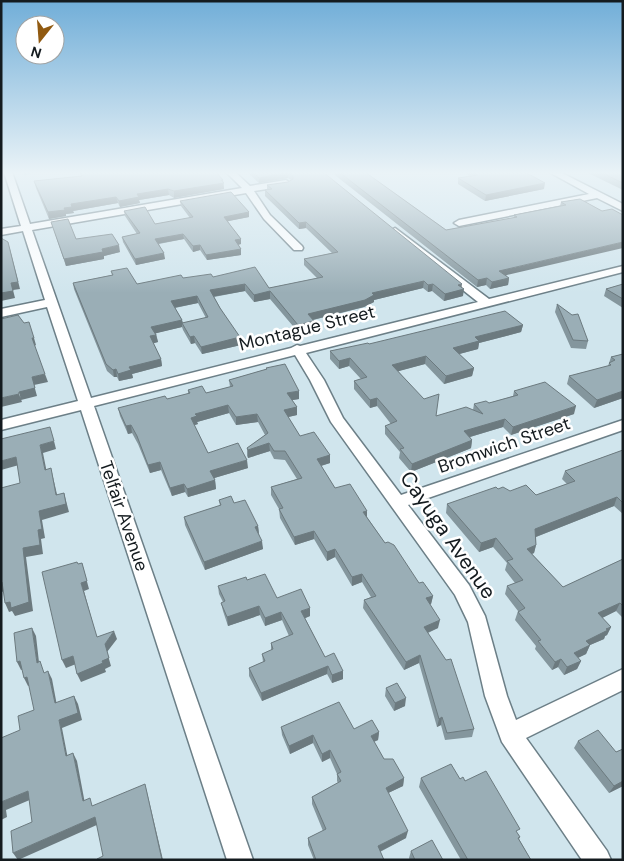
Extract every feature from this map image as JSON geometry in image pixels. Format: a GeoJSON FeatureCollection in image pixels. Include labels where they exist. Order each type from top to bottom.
{"type":"FeatureCollection","features":[{"type":"Feature","properties":{"kind":"street","name":"Telfair Avenue"},"geometry":{"type":"LineString","coordinates":[[22,212],[240,860]]}},
{"type":"Feature","properties":{"kind":"street"},"geometry":{"type":"LineString","coordinates":[[1,232],[116,212]]}},
{"type":"Feature","properties":{"kind":"street"},"geometry":{"type":"LineString","coordinates":[[263,212],[298,248]]}},
{"type":"Feature","properties":{"kind":"street"},"geometry":{"type":"LineString","coordinates":[[459,223],[515,212]]}},
{"type":"Feature","properties":{"kind":"street"},"geometry":{"type":"LineString","coordinates":[[384,222],[482,299]]}},
{"type":"Feature","properties":{"kind":"street","name":"Montague Street"},"geometry":{"type":"LineString","coordinates":[[1,425],[297,350],[482,299],[623,269]]}},
{"type":"Feature","properties":{"kind":"street"},"geometry":{"type":"LineString","coordinates":[[1,313],[52,302]]}},
{"type":"Feature","properties":{"kind":"street","name":"Cayuga Avenue"},"geometry":{"type":"LineString","coordinates":[[297,350],[317,380],[336,419],[462,590],[478,622],[496,696],[510,734],[598,860]]}},
{"type":"Feature","properties":{"kind":"street","name":"Bromwich Street"},"geometry":{"type":"LineString","coordinates":[[398,502],[623,425]]}},
{"type":"Feature","properties":{"kind":"street"},"geometry":{"type":"LineString","coordinates":[[510,734],[623,679]]}},
{"type":"Feature","properties":{"kind":"building"},"geometry":{"type":"Polygon","coordinates":[[[125,212],[148,212],[155,224],[193,217],[189,212],[248,212],[224,217],[241,239],[235,240],[241,249],[206,255],[200,245],[193,246],[183,234],[155,239],[164,253],[135,259],[122,237],[140,233],[125,212]]]}},
{"type":"Feature","properties":{"kind":"building"},"geometry":{"type":"Polygon","coordinates":[[[288,212],[373,212],[462,284],[458,285],[464,289],[445,294],[433,284],[428,285],[424,281],[372,293],[374,295],[365,300],[308,314],[314,321],[298,325],[270,291],[254,295],[245,284],[210,290],[240,337],[201,347],[194,336],[190,337],[182,323],[208,317],[197,296],[171,301],[182,320],[151,327],[156,335],[150,336],[161,359],[129,367],[131,370],[118,374],[116,369],[113,370],[106,364],[73,283],[113,275],[111,271],[127,268],[137,284],[181,275],[183,278],[211,274],[213,277],[255,267],[269,288],[323,277],[304,259],[338,252],[306,222],[299,223],[288,212]]]}},
{"type":"Feature","properties":{"kind":"building"},"geometry":{"type":"Polygon","coordinates":[[[391,212],[421,212],[446,230],[517,217],[514,215],[529,212],[618,212],[623,215],[623,242],[499,271],[509,278],[492,282],[487,278],[478,280],[391,212]]]}},
{"type":"Feature","properties":{"kind":"building"},"geometry":{"type":"Polygon","coordinates":[[[68,219],[76,239],[112,234],[119,245],[102,249],[103,252],[64,259],[51,222],[68,219]]]}},
{"type":"Feature","properties":{"kind":"building"},"geometry":{"type":"Polygon","coordinates":[[[1,238],[8,242],[18,282],[11,283],[13,291],[1,293],[1,238]]]}},
{"type":"Feature","properties":{"kind":"building"},"geometry":{"type":"Polygon","coordinates":[[[623,284],[623,299],[606,289],[623,284]]]}},
{"type":"Feature","properties":{"kind":"building"},"geometry":{"type":"Polygon","coordinates":[[[557,304],[572,315],[578,314],[588,341],[573,340],[557,304]]]}},
{"type":"Feature","properties":{"kind":"building"},"geometry":{"type":"Polygon","coordinates":[[[505,311],[523,325],[475,337],[479,341],[453,348],[474,368],[446,376],[426,356],[392,365],[424,399],[439,394],[436,416],[466,407],[483,414],[474,404],[486,401],[489,403],[518,395],[514,391],[545,382],[576,406],[513,427],[505,419],[464,431],[472,440],[412,464],[400,449],[404,448],[385,426],[397,421],[377,398],[370,400],[354,381],[367,377],[350,358],[339,361],[330,351],[369,344],[505,311]]]}},
{"type":"Feature","properties":{"kind":"building"},"geometry":{"type":"Polygon","coordinates":[[[18,315],[24,323],[29,322],[34,338],[32,338],[45,374],[32,377],[35,388],[1,398],[1,319],[18,315]]]}},
{"type":"Feature","properties":{"kind":"building"},"geometry":{"type":"Polygon","coordinates":[[[623,354],[623,391],[597,400],[569,376],[611,365],[609,363],[615,360],[611,357],[623,354]]]}},
{"type":"Feature","properties":{"kind":"building"},"geometry":{"type":"Polygon","coordinates":[[[285,364],[299,391],[287,393],[297,407],[284,410],[300,436],[314,432],[330,455],[317,459],[335,488],[350,484],[367,511],[363,512],[385,543],[388,542],[394,545],[419,583],[423,582],[433,596],[426,598],[440,620],[424,627],[446,660],[451,659],[474,729],[447,733],[442,717],[439,719],[420,655],[406,662],[364,600],[376,596],[362,574],[352,577],[335,549],[327,552],[314,531],[294,537],[279,509],[283,508],[271,487],[302,478],[285,451],[274,451],[269,443],[248,450],[247,448],[268,433],[257,414],[236,417],[228,405],[195,414],[197,416],[191,418],[208,453],[238,443],[247,460],[210,471],[215,480],[187,489],[184,484],[170,488],[160,462],[148,465],[137,436],[131,425],[126,426],[118,408],[165,396],[167,399],[190,393],[188,390],[202,386],[206,393],[233,386],[229,380],[285,364]]]}},
{"type":"Feature","properties":{"kind":"building"},"geometry":{"type":"Polygon","coordinates":[[[50,427],[54,441],[40,445],[45,470],[51,468],[56,495],[64,493],[66,504],[39,511],[42,529],[38,530],[40,545],[23,548],[29,602],[11,608],[10,602],[5,603],[1,583],[1,488],[20,483],[16,457],[1,461],[1,439],[50,427]]]}},
{"type":"Feature","properties":{"kind":"building"},"geometry":{"type":"Polygon","coordinates":[[[623,450],[623,503],[617,497],[535,529],[536,545],[527,549],[563,587],[623,559],[623,606],[620,603],[598,613],[611,627],[586,641],[590,645],[574,653],[581,661],[567,667],[561,659],[555,662],[538,641],[541,640],[518,612],[525,608],[507,586],[523,580],[507,561],[513,559],[496,538],[481,543],[447,504],[496,487],[498,489],[503,487],[510,491],[526,485],[536,495],[575,481],[565,471],[623,450]]]}},
{"type":"Feature","properties":{"kind":"building"},"geometry":{"type":"Polygon","coordinates":[[[231,496],[234,503],[245,500],[258,526],[255,527],[262,541],[204,562],[184,517],[221,505],[219,500],[231,496]]]}},
{"type":"Feature","properties":{"kind":"building"},"geometry":{"type":"Polygon","coordinates":[[[77,562],[78,564],[82,563],[87,581],[81,583],[97,637],[114,631],[105,644],[109,658],[102,661],[103,663],[77,674],[73,656],[62,660],[42,572],[77,562]]]}},
{"type":"Feature","properties":{"kind":"building"},"geometry":{"type":"Polygon","coordinates":[[[265,574],[277,598],[301,589],[310,608],[301,611],[325,657],[334,653],[343,671],[332,675],[328,666],[261,693],[249,668],[265,661],[262,654],[273,649],[271,643],[293,634],[281,612],[265,618],[259,606],[227,617],[221,603],[225,601],[218,586],[246,577],[247,580],[265,574]]]}},
{"type":"Feature","properties":{"kind":"building"},"geometry":{"type":"Polygon","coordinates":[[[32,628],[37,663],[40,661],[44,673],[48,671],[55,703],[74,696],[78,713],[59,720],[66,756],[73,753],[83,801],[90,798],[92,806],[145,784],[162,860],[97,860],[103,856],[95,817],[13,853],[11,831],[32,822],[28,791],[1,802],[1,738],[20,730],[18,716],[34,710],[27,677],[24,678],[20,661],[17,662],[14,633],[32,628]]]}},
{"type":"Feature","properties":{"kind":"building"},"geometry":{"type":"Polygon","coordinates":[[[397,683],[406,698],[395,703],[386,688],[397,683]]]}},
{"type":"Feature","properties":{"kind":"building"},"geometry":{"type":"Polygon","coordinates":[[[339,702],[354,729],[372,720],[379,732],[371,736],[384,759],[393,759],[404,778],[386,788],[408,831],[378,846],[384,860],[316,860],[308,838],[326,829],[312,797],[341,781],[337,774],[341,772],[330,750],[322,754],[313,735],[289,746],[281,727],[339,702]]]}},
{"type":"Feature","properties":{"kind":"building"},"geometry":{"type":"Polygon","coordinates":[[[598,730],[616,752],[623,749],[623,781],[614,786],[578,741],[598,730]]]}},
{"type":"Feature","properties":{"kind":"building"},"geometry":{"type":"Polygon","coordinates":[[[451,764],[460,779],[463,777],[465,781],[486,771],[520,829],[516,831],[520,837],[518,838],[531,860],[468,860],[421,778],[451,764]]]}},
{"type":"Feature","properties":{"kind":"building"},"geometry":{"type":"Polygon","coordinates":[[[432,840],[443,860],[415,860],[411,851],[432,840]]]}}]}
